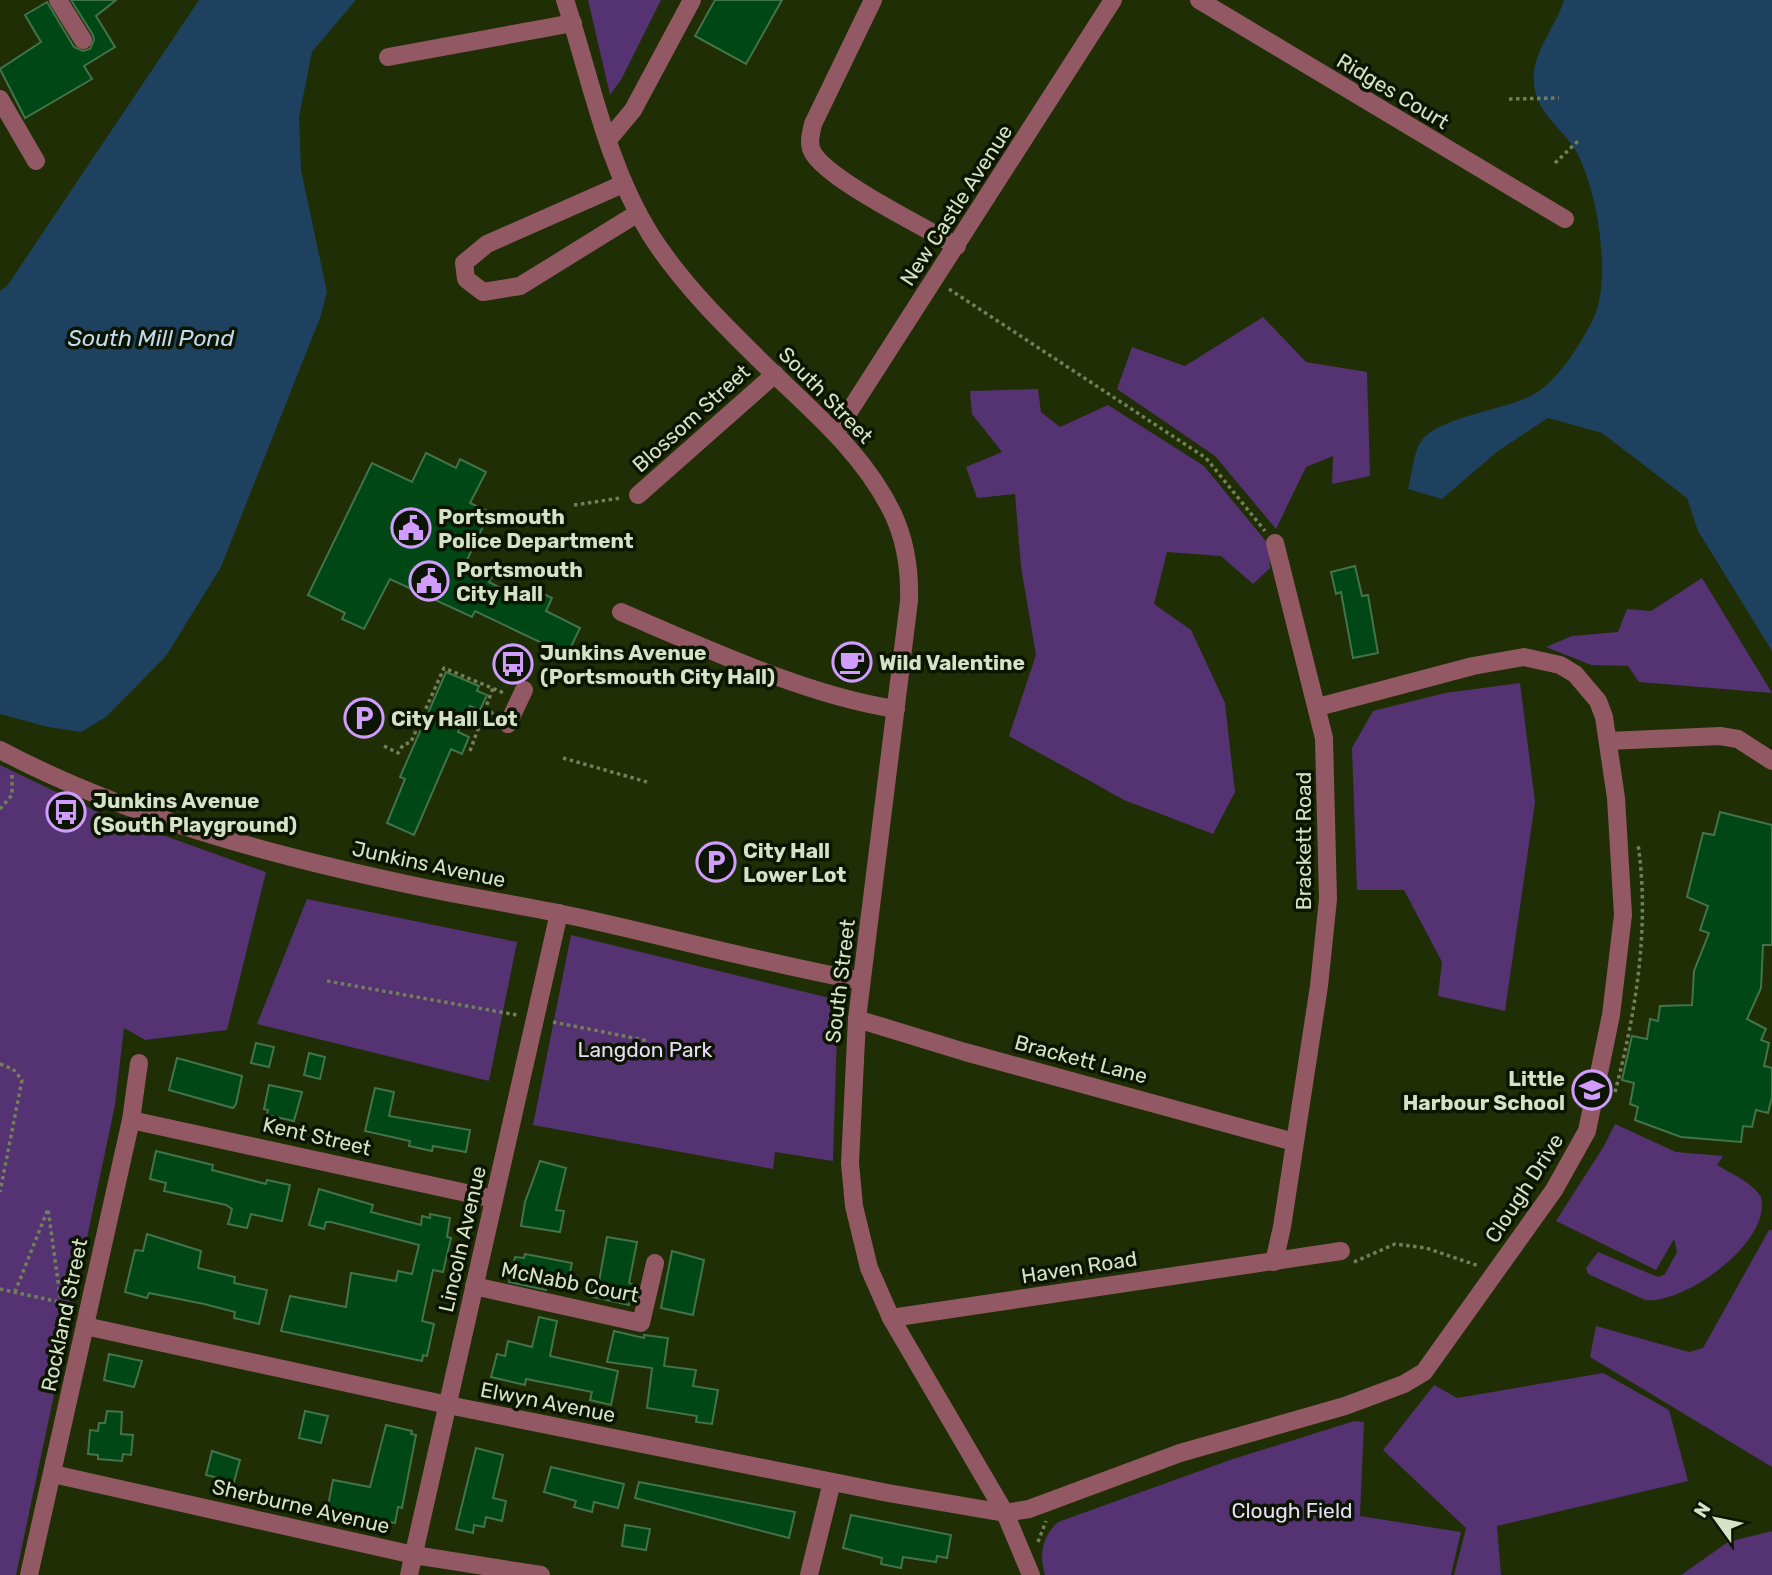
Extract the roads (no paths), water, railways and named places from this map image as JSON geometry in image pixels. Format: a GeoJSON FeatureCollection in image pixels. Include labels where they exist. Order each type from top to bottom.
{"type":"FeatureCollection","features":[{"type":"Feature","properties":{"kind":"street"},"geometry":{"type":"LineString","coordinates":[[58,0],[83,40]]}},
{"type":"Feature","properties":{"kind":"street","name":"South Street"},"geometry":{"type":"LineString","coordinates":[[565,0],[608,140],[638,213],[671,263],[698,295],[836,432],[882,493],[893,514],[907,556],[909,601],[856,1019],[850,1163],[854,1206],[869,1268],[891,1318],[1005,1513],[1031,1575]]}},
{"type":"Feature","properties":{"kind":"street"},"geometry":{"type":"LineString","coordinates":[[608,140],[633,110],[692,0]]}},
{"type":"Feature","properties":{"kind":"street"},"geometry":{"type":"LineString","coordinates":[[873,0],[813,124],[810,139],[812,151],[824,166],[845,181],[957,246]]}},
{"type":"Feature","properties":{"kind":"street","name":"New Castle Avenue"},"geometry":{"type":"LineString","coordinates":[[836,432],[1113,0]]}},
{"type":"Feature","properties":{"kind":"street","name":"Ridges Court"},"geometry":{"type":"LineString","coordinates":[[1199,0],[1565,219]]}},
{"type":"Feature","properties":{"kind":"street"},"geometry":{"type":"LineString","coordinates":[[388,57],[573,23]]}},
{"type":"Feature","properties":{"kind":"street"},"geometry":{"type":"LineString","coordinates":[[0,99],[36,161]]}},
{"type":"Feature","properties":{"kind":"street"},"geometry":{"type":"LineString","coordinates":[[624,184],[487,244],[464,263],[466,279],[483,292],[520,286],[638,213]]}},
{"type":"Feature","properties":{"kind":"street","name":"Blossom Street"},"geometry":{"type":"LineString","coordinates":[[634,496],[775,374]]}},
{"type":"Feature","properties":{"kind":"street","name":"Brackett Road"},"geometry":{"type":"LineString","coordinates":[[1275,543],[1324,738],[1328,899],[1319,986],[1294,1142]]}},
{"type":"Feature","properties":{"kind":"street"},"geometry":{"type":"LineString","coordinates":[[621,612],[701,646],[843,699],[896,709]]}},
{"type":"Feature","properties":{"kind":"street","name":"Clough Drive"},"geometry":{"type":"LineString","coordinates":[[1005,1513],[1028,1509],[1180,1453],[1345,1406],[1404,1384],[1424,1372],[1554,1190],[1573,1160],[1591,1118],[1611,1015],[1623,915],[1622,851],[1608,741],[1604,717],[1590,689],[1575,674],[1541,659],[1524,657],[1474,666],[1318,707]]}},
{"type":"Feature","properties":{"kind":"street"},"geometry":{"type":"LineString","coordinates":[[508,724],[524,690]]}},
{"type":"Feature","properties":{"kind":"street"},"geometry":{"type":"LineString","coordinates":[[1608,741],[1720,736],[1738,739],[1772,761]]}},
{"type":"Feature","properties":{"kind":"street","name":"Junkins Avenue"},"geometry":{"type":"LineString","coordinates":[[0,750],[88,793],[181,825],[410,885],[559,914],[737,957],[861,981]]}},
{"type":"Feature","properties":{"kind":"street","name":"Lincoln Avenue"},"geometry":{"type":"LineString","coordinates":[[409,1575],[559,914]]}},
{"type":"Feature","properties":{"kind":"street","name":"Brackett Lane"},"geometry":{"type":"LineString","coordinates":[[856,1019],[951,1049],[1294,1142]]}},
{"type":"Feature","properties":{"kind":"street","name":"Rockland Street"},"geometry":{"type":"LineString","coordinates":[[29,1575],[131,1120],[139,1063]]}},
{"type":"Feature","properties":{"kind":"street","name":"Kent Street"},"geometry":{"type":"LineString","coordinates":[[131,1120],[494,1199]]}},
{"type":"Feature","properties":{"kind":"street"},"geometry":{"type":"LineString","coordinates":[[1274,1262],[1294,1142]]}},
{"type":"Feature","properties":{"kind":"street","name":"Haven Road"},"geometry":{"type":"LineString","coordinates":[[891,1318],[1274,1262],[1343,1258]]}},
{"type":"Feature","properties":{"kind":"street","name":"McNabb Court"},"geometry":{"type":"LineString","coordinates":[[474,1286],[641,1323],[655,1263]]}},
{"type":"Feature","properties":{"kind":"street","name":"Elwyn Avenue"},"geometry":{"type":"LineString","coordinates":[[85,1326],[448,1405],[832,1482],[1005,1513]]}},
{"type":"Feature","properties":{"kind":"street","name":"Sherburne Avenue"},"geometry":{"type":"LineString","coordinates":[[52,1474],[414,1555],[541,1575]]}},
{"type":"Feature","properties":{"kind":"street"},"geometry":{"type":"LineString","coordinates":[[809,1575],[832,1482]]}},
{"type":"Feature","properties":{"kind":"water","name":"South Mill Pond"},"geometry":{"type":"Polygon","coordinates":[[[199,0],[356,0],[312,52],[299,117],[301,170],[327,292],[320,318],[221,567],[166,656],[106,717],[81,732],[48,727],[0,714],[0,291],[7,286],[199,0]]]}},
{"type":"Feature","properties":{"kind":"water"},"geometry":{"type":"Polygon","coordinates":[[[1564,0],[1772,0],[1772,651],[1698,531],[1687,498],[1602,433],[1548,418],[1498,451],[1442,499],[1408,489],[1418,448],[1428,434],[1456,420],[1536,393],[1562,369],[1594,317],[1602,279],[1596,209],[1584,167],[1576,151],[1540,104],[1534,84],[1536,62],[1564,0]]]}},
{"type":"Feature","properties":{"kind":"place","name":"Portsmouth Police Department"},"geometry":{"type":"Point","coordinates":[411,528]}},
{"type":"Feature","properties":{"kind":"place","name":"Portsmouth City Hall"},"geometry":{"type":"Point","coordinates":[429,581]}},
{"type":"Feature","properties":{"kind":"place","name":"Wild Valentine"},"geometry":{"type":"Point","coordinates":[852,662]}},
{"type":"Feature","properties":{"kind":"place","name":"Junkins Avenue (Portsmouth City Hall)"},"geometry":{"type":"Point","coordinates":[513,664]}},
{"type":"Feature","properties":{"kind":"place","name":"City Hall Lot"},"geometry":{"type":"Point","coordinates":[364,718]}},
{"type":"Feature","properties":{"kind":"place","name":"Junkins Avenue (South Playground)"},"geometry":{"type":"Point","coordinates":[66,812]}},
{"type":"Feature","properties":{"kind":"place","name":"City Hall Lower Lot"},"geometry":{"type":"Point","coordinates":[716,862]}},
{"type":"Feature","properties":{"kind":"place","name":"Little Harbour School"},"geometry":{"type":"Point","coordinates":[1592,1090]}},
{"type":"Feature","properties":{"kind":"park label","name":"Langdon Park"},"geometry":{"type":"Point","coordinates":[645,1049]}},
{"type":"Feature","properties":{"kind":"park label","name":"Clough Field"},"geometry":{"type":"Point","coordinates":[1292,1510]}}]}
